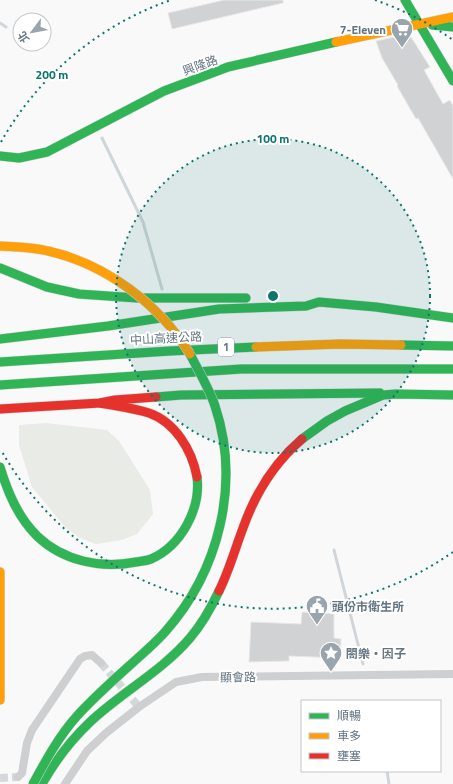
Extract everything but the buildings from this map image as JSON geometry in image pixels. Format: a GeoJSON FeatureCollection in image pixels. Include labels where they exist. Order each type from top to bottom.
{"type":"FeatureCollection","features":[{"type":"Feature","properties":{"kind":"main road"},"geometry":{"type":"LineString","coordinates":[[405,0],[453,81]]}},
{"type":"Feature","properties":{"kind":"main road","name":"興隆路"},"geometry":{"type":"LineString","coordinates":[[0,156],[19,158],[47,152],[164,91],[228,67],[316,46],[453,17]]}},
{"type":"Feature","properties":{"kind":"main road"},"geometry":{"type":"LineString","coordinates":[[419,24],[453,27]]}},
{"type":"Feature","properties":{"kind":"main road"},"geometry":{"type":"LineString","coordinates":[[0,246],[12,245],[34,248],[78,260],[122,282],[144,300],[177,335],[194,361],[216,408],[222,432],[225,457],[226,481],[224,508],[219,537],[210,561],[187,605],[161,638],[76,717],[48,754],[33,784]]}},
{"type":"Feature","properties":{"kind":"main road"},"geometry":{"type":"LineString","coordinates":[[0,268],[23,279],[55,289],[101,296],[304,299],[453,318]]}},
{"type":"Feature","properties":{"kind":"main road"},"geometry":{"type":"LineString","coordinates":[[0,339],[78,330],[219,309],[306,306],[319,302]]}},
{"type":"Feature","properties":{"kind":"main road","name":"中山高速公路"},"geometry":{"type":"LineString","coordinates":[[0,362],[161,350],[256,346],[453,346]]}},
{"type":"Feature","properties":{"kind":"main road","name":"1"},"geometry":{"type":"LineString","coordinates":[[0,385],[241,370],[352,368],[453,369]]}},
{"type":"Feature","properties":{"kind":"main road"},"geometry":{"type":"LineString","coordinates":[[0,409],[100,403],[115,400],[181,395],[370,393],[453,395]]}},
{"type":"Feature","properties":{"kind":"main road"},"geometry":{"type":"LineString","coordinates":[[42,784],[52,766],[90,722],[162,666],[179,650],[202,622],[224,580],[249,511],[264,482],[284,455],[304,436],[322,423],[345,410],[389,394]]}},
{"type":"Feature","properties":{"kind":"main road"},"geometry":{"type":"LineString","coordinates":[[0,467],[6,489],[27,525],[54,549],[72,558],[98,565],[129,565],[151,558],[171,545],[186,527],[196,506],[199,482],[195,463],[185,444],[172,427],[157,417],[139,410],[100,403]]}},
{"type":"Feature","properties":{"kind":"main road"},"geometry":{"type":"LineString","coordinates":[[0,572],[0,700]]}},
{"type":"Feature","properties":{"kind":"street"},"geometry":{"type":"LineString","coordinates":[[18,777],[22,774],[27,744],[32,730],[80,659],[85,656],[92,655],[101,663]]}},
{"type":"Feature","properties":{"kind":"street","name":"顯會路"},"geometry":{"type":"LineString","coordinates":[[65,784],[87,751],[96,742],[140,707],[176,682],[202,677],[453,674]]}},
{"type":"Feature","properties":{"kind":"shaded area"},"geometry":{"type":"Polygon","coordinates":[[[46,423],[107,430],[119,441],[150,490],[153,514],[137,534],[122,540],[96,544],[80,538],[66,528],[32,487],[19,445],[19,425],[46,423]]]}},
{"type":"Feature","properties":{"kind":"waterway"},"geometry":{"type":"LineString","coordinates":[[0,23],[6,27]]}},
{"type":"Feature","properties":{"kind":"waterway"},"geometry":{"type":"LineString","coordinates":[[102,138],[143,222],[162,289]]}},
{"type":"Feature","properties":{"kind":"waterway"},"geometry":{"type":"LineString","coordinates":[[334,550],[363,664]]}},
{"type":"Feature","properties":{"kind":"waterway"},"geometry":{"type":"LineString","coordinates":[[387,772],[389,784]]}},
{"type":"Feature","properties":{"kind":"tunnel"},"geometry":{"type":"LineString","coordinates":[[101,663],[139,707]]}},
{"type":"Feature","properties":{"kind":"tunnel"},"geometry":{"type":"LineString","coordinates":[[0,778],[18,777]]}},
{"type":"Feature","properties":{"kind":"traffic: fast"},"geometry":{"type":"LineString","coordinates":[[405,0],[453,81]]}},
{"type":"Feature","properties":{"kind":"traffic: fast"},"geometry":{"type":"LineString","coordinates":[[432,25],[453,27]]}},
{"type":"Feature","properties":{"kind":"traffic: fast"},"geometry":{"type":"LineString","coordinates":[[0,156],[19,158],[47,152],[164,91],[228,67],[336,42]]}},
{"type":"Feature","properties":{"kind":"traffic: fast"},"geometry":{"type":"LineString","coordinates":[[0,268],[47,287],[79,294],[137,298],[246,298]]}},
{"type":"Feature","properties":{"kind":"traffic: fast"},"geometry":{"type":"LineString","coordinates":[[0,339],[108,326],[219,309],[306,306],[319,302],[376,307],[453,318]]}},
{"type":"Feature","properties":{"kind":"traffic: fast"},"geometry":{"type":"LineString","coordinates":[[401,345],[453,346]]}},
{"type":"Feature","properties":{"kind":"traffic: fast"},"geometry":{"type":"LineString","coordinates":[[0,362],[256,347]]}},
{"type":"Feature","properties":{"kind":"traffic: fast"},"geometry":{"type":"LineString","coordinates":[[33,784],[48,757],[70,724],[99,693],[159,639],[184,608],[199,582],[211,554],[220,525],[225,496],[226,466],[223,436],[213,400],[190,354]]}},
{"type":"Feature","properties":{"kind":"traffic: fast"},"geometry":{"type":"LineString","coordinates":[[0,385],[241,369],[453,369]]}},
{"type":"Feature","properties":{"kind":"traffic: fast"},"geometry":{"type":"LineString","coordinates":[[156,397],[181,395],[380,393]]}},
{"type":"Feature","properties":{"kind":"traffic: fast"},"geometry":{"type":"LineString","coordinates":[[302,439],[327,421],[345,411],[383,395],[453,395]]}},
{"type":"Feature","properties":{"kind":"traffic: fast"},"geometry":{"type":"LineString","coordinates":[[0,467],[6,486],[19,513],[30,529],[47,545],[59,552],[83,561],[109,564],[123,564],[149,560],[162,553],[171,545],[180,536],[192,514],[196,501],[197,477]]}},
{"type":"Feature","properties":{"kind":"traffic: fast"},"geometry":{"type":"LineString","coordinates":[[42,784],[64,751],[90,722],[179,650],[206,616],[219,591]]}},
{"type":"Feature","properties":{"kind":"traffic: slow"},"geometry":{"type":"LineString","coordinates":[[336,42],[453,17]]}},
{"type":"Feature","properties":{"kind":"traffic: slow"},"geometry":{"type":"LineString","coordinates":[[0,246],[48,251],[69,257],[110,276],[147,303],[163,319],[190,354]]}},
{"type":"Feature","properties":{"kind":"traffic: slow"},"geometry":{"type":"LineString","coordinates":[[256,347],[340,344],[401,345]]}},
{"type":"Feature","properties":{"kind":"traffic: slow"},"geometry":{"type":"LineString","coordinates":[[0,572],[0,700]]}},
{"type":"Feature","properties":{"kind":"traffic: jam"},"geometry":{"type":"LineString","coordinates":[[0,409],[100,403],[115,400],[156,397]]}},
{"type":"Feature","properties":{"kind":"traffic: jam"},"geometry":{"type":"LineString","coordinates":[[100,403],[131,408],[149,413],[167,423],[181,438],[191,457],[197,477]]}},
{"type":"Feature","properties":{"kind":"traffic: jam"},"geometry":{"type":"LineString","coordinates":[[219,591],[253,503],[274,469],[302,439]]}},
{"type":"Feature","properties":{"kind":"place","name":"7-Eleven"},"geometry":{"type":"Point","coordinates":[402,48]}},
{"type":"Feature","properties":{"kind":"place","name":"頭份市衛生所"},"geometry":{"type":"Point","coordinates":[317,626]}},
{"type":"Feature","properties":{"kind":"place","name":"閤樂‧因子"},"geometry":{"type":"Point","coordinates":[331,672]}}]}
